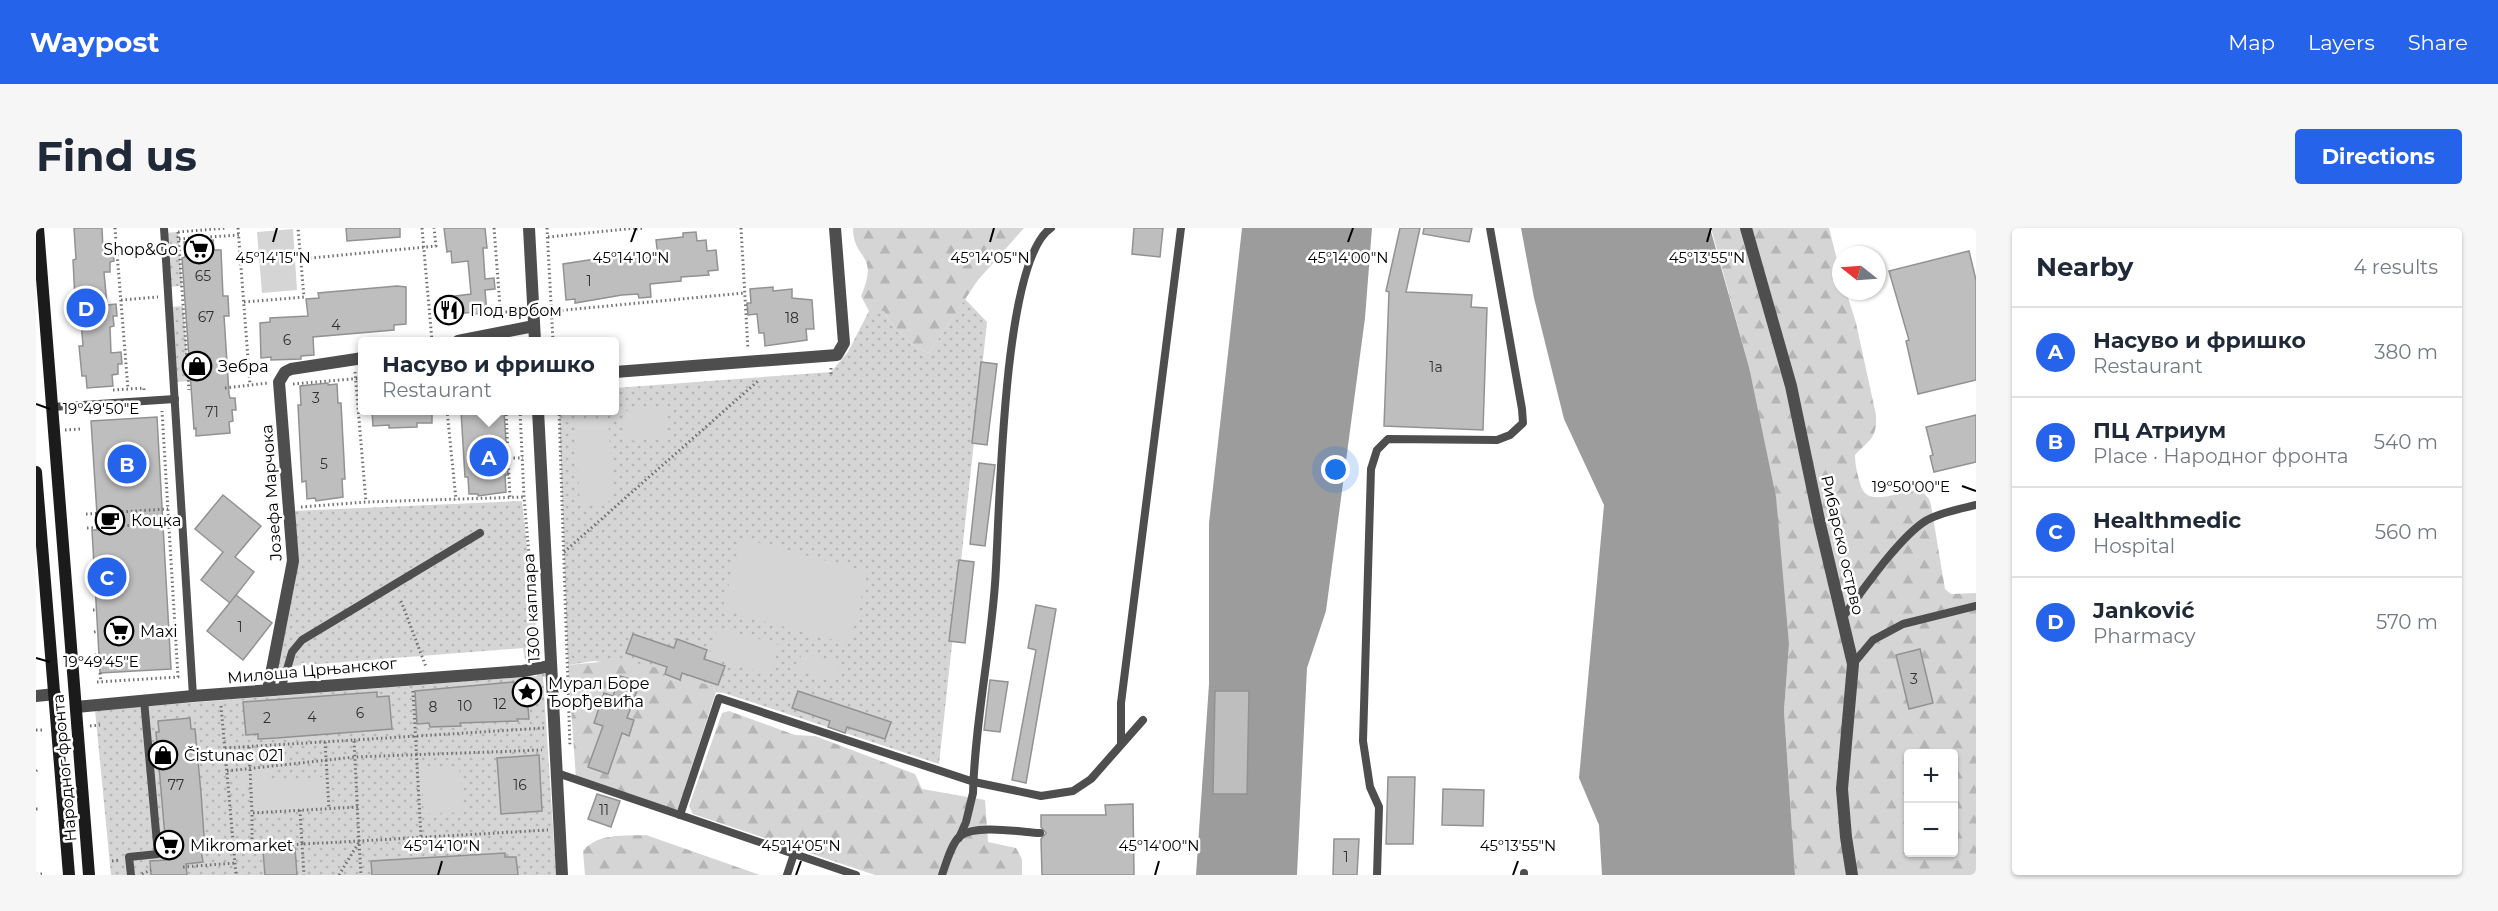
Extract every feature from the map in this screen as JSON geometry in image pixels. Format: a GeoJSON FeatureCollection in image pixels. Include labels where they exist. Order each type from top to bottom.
{"type":"FeatureCollection","features":[{"type":"Feature","properties":{"kind":"street","name":"Народног фронта"},"geometry":{"type":"LineString","coordinates":[[38,228],[89,875]]}},
{"type":"Feature","properties":{"kind":"street"},"geometry":{"type":"LineString","coordinates":[[529,228],[535,337]]}},
{"type":"Feature","properties":{"kind":"street"},"geometry":{"type":"LineString","coordinates":[[619,372],[837,355],[842,350],[844,335],[835,228]]}},
{"type":"Feature","properties":{"kind":"street","name":"Рибарско острво"},"geometry":{"type":"LineString","coordinates":[[1746,228],[1791,386],[1819,520],[1853,664],[1842,789],[1852,875]]}},
{"type":"Feature","properties":{"kind":"street"},"geometry":{"type":"LineString","coordinates":[[486,337],[534,326]]}},
{"type":"Feature","properties":{"kind":"street"},"geometry":{"type":"LineString","coordinates":[[279,382],[285,372],[291,369],[358,359]]}},
{"type":"Feature","properties":{"kind":"street","name":"Јозефа Марчока"},"geometry":{"type":"LineString","coordinates":[[275,690],[293,561],[279,382]]}},
{"type":"Feature","properties":{"kind":"street","name":"1300 каплара"},"geometry":{"type":"LineString","coordinates":[[538,415],[562,875]]}},
{"type":"Feature","properties":{"kind":"street","name":"Народног фронта"},"geometry":{"type":"LineString","coordinates":[[36,472],[69,875]]}},
{"type":"Feature","properties":{"kind":"street","name":"Милоша Црњанског"},"geometry":{"type":"LineString","coordinates":[[76,707],[550,666]]}},
{"type":"Feature","properties":{"kind":"street"},"geometry":{"type":"LineString","coordinates":[[36,696],[55,694]]}},
{"type":"Feature","properties":{"kind":"lane"},"geometry":{"type":"LineString","coordinates":[[942,875],[970,808],[974,782],[995,584],[1001,443],[1018,304],[1024,278],[1037,246],[1051,228]]}},
{"type":"Feature","properties":{"kind":"lane"},"geometry":{"type":"LineString","coordinates":[[1121,744],[1121,703],[1181,228]]}},
{"type":"Feature","properties":{"kind":"lane"},"geometry":{"type":"LineString","coordinates":[[1377,875],[1379,807],[1370,787],[1363,741],[1371,469],[1377,450],[1388,439],[1497,440],[1510,435],[1523,423],[1490,228]]}},
{"type":"Feature","properties":{"kind":"lane"},"geometry":{"type":"LineString","coordinates":[[164,230],[193,696]]}},
{"type":"Feature","properties":{"kind":"lane"},"geometry":{"type":"LineString","coordinates":[[52,406],[175,399]]}},
{"type":"Feature","properties":{"kind":"lane"},"geometry":{"type":"LineString","coordinates":[[1843,617],[1872,578],[1924,522],[1939,514],[1976,505]]}},
{"type":"Feature","properties":{"kind":"lane"},"geometry":{"type":"LineString","coordinates":[[275,690],[292,652],[302,640],[480,532]]}},
{"type":"Feature","properties":{"kind":"lane"},"geometry":{"type":"LineString","coordinates":[[1853,664],[1874,640],[1903,624],[1976,606]]}},
{"type":"Feature","properties":{"kind":"lane"},"geometry":{"type":"LineString","coordinates":[[680,815],[719,698],[974,782],[1041,796],[1073,791],[1091,779],[1143,720]]}},
{"type":"Feature","properties":{"kind":"lane"},"geometry":{"type":"LineString","coordinates":[[130,875],[129,857],[158,854],[144,700]]}},
{"type":"Feature","properties":{"kind":"lane"},"geometry":{"type":"LineString","coordinates":[[557,773],[856,875]]}},
{"type":"Feature","properties":{"kind":"lane"},"geometry":{"type":"LineString","coordinates":[[958,837],[969,831],[988,830],[1040,833]]}},
{"type":"Feature","properties":{"kind":"lane"},"geometry":{"type":"LineString","coordinates":[[787,875],[794,854]]}},
{"type":"Feature","properties":{"kind":"path"},"geometry":{"type":"LineString","coordinates":[[115,228],[128,389]]}},
{"type":"Feature","properties":{"kind":"path"},"geometry":{"type":"LineString","coordinates":[[164,230],[178,232],[226,228]]}},
{"type":"Feature","properties":{"kind":"path"},"geometry":{"type":"LineString","coordinates":[[238,228],[250,385]]}},
{"type":"Feature","properties":{"kind":"path"},"geometry":{"type":"LineString","coordinates":[[244,302],[304,297],[298,228]]}},
{"type":"Feature","properties":{"kind":"path"},"geometry":{"type":"LineString","coordinates":[[422,228],[432,337]]}},
{"type":"Feature","properties":{"kind":"path"},"geometry":{"type":"LineString","coordinates":[[301,259],[436,246],[434,228]]}},
{"type":"Feature","properties":{"kind":"path"},"geometry":{"type":"LineString","coordinates":[[494,228],[502,334]]}},
{"type":"Feature","properties":{"kind":"path"},"geometry":{"type":"LineString","coordinates":[[547,228],[553,337]]}},
{"type":"Feature","properties":{"kind":"path"},"geometry":{"type":"LineString","coordinates":[[548,237],[644,228]]}},
{"type":"Feature","properties":{"kind":"path"},"geometry":{"type":"LineString","coordinates":[[741,228],[749,363]]}},
{"type":"Feature","properties":{"kind":"path"},"geometry":{"type":"LineString","coordinates":[[178,232],[189,390]]}},
{"type":"Feature","properties":{"kind":"path"},"geometry":{"type":"LineString","coordinates":[[179,239],[239,234]]}},
{"type":"Feature","properties":{"kind":"path"},"geometry":{"type":"LineString","coordinates":[[501,312],[551,312],[744,293]]}},
{"type":"Feature","properties":{"kind":"path"},"geometry":{"type":"LineString","coordinates":[[121,300],[188,296]]}},
{"type":"Feature","properties":{"kind":"path"},"geometry":{"type":"LineString","coordinates":[[358,370],[354,370],[358,412]]}},
{"type":"Feature","properties":{"kind":"path"},"geometry":{"type":"LineString","coordinates":[[293,382],[324,375]]}},
{"type":"Feature","properties":{"kind":"path"},"geometry":{"type":"LineString","coordinates":[[225,388],[279,382],[355,378]]}},
{"type":"Feature","properties":{"kind":"path"},"geometry":{"type":"LineString","coordinates":[[563,552],[758,381]]}},
{"type":"Feature","properties":{"kind":"path"},"geometry":{"type":"LineString","coordinates":[[293,382],[293,395]]}},
{"type":"Feature","properties":{"kind":"path"},"geometry":{"type":"LineString","coordinates":[[100,673],[99,682],[178,677],[162,410],[154,411]]}},
{"type":"Feature","properties":{"kind":"path"},"geometry":{"type":"LineString","coordinates":[[358,415],[366,502]]}},
{"type":"Feature","properties":{"kind":"path"},"geometry":{"type":"LineString","coordinates":[[447,415],[456,500]]}},
{"type":"Feature","properties":{"kind":"path"},"geometry":{"type":"LineString","coordinates":[[506,415],[510,499]]}},
{"type":"Feature","properties":{"kind":"path"},"geometry":{"type":"LineString","coordinates":[[520,415],[524,497],[534,616]]}},
{"type":"Feature","properties":{"kind":"path"},"geometry":{"type":"LineString","coordinates":[[559,415],[570,754]]}},
{"type":"Feature","properties":{"kind":"path"},"geometry":{"type":"LineString","coordinates":[[508,458],[522,458]]}},
{"type":"Feature","properties":{"kind":"path"},"geometry":{"type":"LineString","coordinates":[[300,496],[300,507],[366,502],[524,497]]}},
{"type":"Feature","properties":{"kind":"path"},"geometry":{"type":"LineString","coordinates":[[86,514],[168,509]]}},
{"type":"Feature","properties":{"kind":"path"},"geometry":{"type":"LineString","coordinates":[[87,528],[168,523]]}},
{"type":"Feature","properties":{"kind":"path"},"geometry":{"type":"LineString","coordinates":[[401,601],[431,677]]}},
{"type":"Feature","properties":{"kind":"path"},"geometry":{"type":"LineString","coordinates":[[412,686],[421,837]]}},
{"type":"Feature","properties":{"kind":"path"},"geometry":{"type":"LineString","coordinates":[[220,695],[236,875]]}},
{"type":"Feature","properties":{"kind":"path"},"geometry":{"type":"LineString","coordinates":[[225,748],[546,728]]}},
{"type":"Feature","properties":{"kind":"path"},"geometry":{"type":"LineString","coordinates":[[354,740],[362,875]]}},
{"type":"Feature","properties":{"kind":"path"},"geometry":{"type":"LineString","coordinates":[[325,742],[329,809]]}},
{"type":"Feature","properties":{"kind":"path"},"geometry":{"type":"LineString","coordinates":[[249,747],[252,848]]}},
{"type":"Feature","properties":{"kind":"path"},"geometry":{"type":"LineString","coordinates":[[227,771],[355,757],[416,753],[548,750]]}},
{"type":"Feature","properties":{"kind":"path"},"geometry":{"type":"LineString","coordinates":[[252,813],[358,807]]}},
{"type":"Feature","properties":{"kind":"path"},"geometry":{"type":"LineString","coordinates":[[300,810],[304,875]]}},
{"type":"Feature","properties":{"kind":"path"},"geometry":{"type":"LineString","coordinates":[[234,849],[553,829]]}},
{"type":"Feature","properties":{"kind":"path"},"geometry":{"type":"LineString","coordinates":[[339,875],[359,841]]}},
{"type":"Feature","properties":{"kind":"path"},"geometry":{"type":"LineString","coordinates":[[183,867],[235,863]]}},
{"type":"Feature","properties":{"kind":"path"},"geometry":{"type":"LineString","coordinates":[[141,875],[151,870]]}},
{"type":"Feature","properties":{"kind":"path"},"geometry":{"type":"LineString","coordinates":[[36,874],[44,874]]}},
{"type":"Feature","properties":{"kind":"green space"},"geometry":{"type":"Polygon","coordinates":[[[853,228],[1024,228],[978,280],[929,353],[903,336],[884,311],[869,311],[861,296],[866,282],[867,264],[854,239],[853,228]]]}},
{"type":"Feature","properties":{"kind":"green space"},"geometry":{"type":"Polygon","coordinates":[[[1711,228],[1829,228],[1834,246],[1832,300],[1849,300],[1876,415],[1874,434],[1855,455],[1856,469],[1863,491],[1869,496],[1885,497],[1921,490],[1931,505],[1945,589],[1951,594],[1976,593],[1976,875],[1795,875],[1784,711],[1789,644],[1749,367],[1711,228]]]}},
{"type":"Feature","properties":{"kind":"green space"},"geometry":{"type":"Polygon","coordinates":[[[293,229],[297,290],[262,293],[257,232],[293,229]]]}},
{"type":"Feature","properties":{"kind":"green space"},"geometry":{"type":"Polygon","coordinates":[[[178,232],[182,286],[168,287],[164,233],[178,232]]]}},
{"type":"Feature","properties":{"kind":"green space"},"geometry":{"type":"Polygon","coordinates":[[[965,299],[987,322],[939,764],[716,692],[713,687],[662,677],[662,670],[594,661],[568,665],[559,415],[619,415],[619,388],[831,372],[848,352],[869,311],[884,311],[903,336],[929,353],[965,299]]]}},
{"type":"Feature","properties":{"kind":"green space"},"geometry":{"type":"Polygon","coordinates":[[[183,306],[189,381],[176,382],[170,307],[183,306]]]}},
{"type":"Feature","properties":{"kind":"green space"},"geometry":{"type":"Polygon","coordinates":[[[666,408],[667,438],[625,441],[623,411],[666,408]]]}},
{"type":"Feature","properties":{"kind":"green space"},"geometry":{"type":"Polygon","coordinates":[[[608,418],[613,501],[580,503],[575,420],[608,418]]]}},
{"type":"Feature","properties":{"kind":"green space"},"geometry":{"type":"Polygon","coordinates":[[[522,501],[539,656],[525,659],[523,648],[293,666],[292,674],[272,676],[293,511],[522,501]]]}},
{"type":"Feature","properties":{"kind":"green space"},"geometry":{"type":"Polygon","coordinates":[[[741,538],[868,572],[849,644],[722,610],[741,538]]]}},
{"type":"Feature","properties":{"kind":"green space"},"geometry":{"type":"Polygon","coordinates":[[[718,627],[779,645],[770,675],[709,656],[718,627]]]}},
{"type":"Feature","properties":{"kind":"green space"},"geometry":{"type":"Polygon","coordinates":[[[802,653],[845,665],[844,669],[838,669],[834,682],[796,670],[802,653]]]}},
{"type":"Feature","properties":{"kind":"green space"},"geometry":{"type":"Polygon","coordinates":[[[622,660],[662,669],[663,677],[680,682],[685,677],[713,687],[716,692],[678,809],[669,811],[576,779],[568,665],[622,660]]]}},
{"type":"Feature","properties":{"kind":"green space"},"geometry":{"type":"Polygon","coordinates":[[[550,666],[551,676],[543,677],[556,872],[562,875],[111,875],[95,710],[537,676],[537,668],[550,666]]]}},
{"type":"Feature","properties":{"kind":"green space"},"geometry":{"type":"Polygon","coordinates":[[[729,711],[795,735],[815,736],[915,774],[922,789],[985,800],[988,842],[1016,848],[1022,859],[1022,875],[875,875],[693,814],[689,806],[722,713],[729,711]]]}},
{"type":"Feature","properties":{"kind":"green space"},"geometry":{"type":"Polygon","coordinates":[[[459,767],[462,812],[424,814],[421,769],[459,767]]]}},
{"type":"Feature","properties":{"kind":"green space"},"geometry":{"type":"Polygon","coordinates":[[[269,768],[270,780],[327,777],[329,809],[252,813],[250,786],[238,787],[237,771],[269,768]]]}},
{"type":"Feature","properties":{"kind":"green space"},"geometry":{"type":"Polygon","coordinates":[[[646,835],[760,875],[585,875],[583,851],[589,845],[603,838],[646,835]]]}},
{"type":"Feature","properties":{"kind":"shaded area"},"geometry":{"type":"Polygon","coordinates":[[[1242,228],[1372,228],[1365,318],[1326,611],[1307,668],[1297,875],[1196,875],[1209,684],[1209,523],[1242,228]]]}},
{"type":"Feature","properties":{"kind":"shaded area"},"geometry":{"type":"Polygon","coordinates":[[[1521,228],[1710,228],[1749,367],[1776,497],[1789,644],[1784,711],[1795,875],[1602,875],[1599,825],[1579,778],[1604,505],[1564,419],[1534,298],[1521,228]]]}},
{"type":"Feature","properties":{"kind":"building"},"geometry":{"type":"Polygon","coordinates":[[[74,228],[102,228],[103,250],[113,250],[114,261],[110,262],[110,272],[104,272],[107,305],[116,304],[117,316],[113,316],[114,326],[110,327],[111,353],[121,352],[122,364],[118,364],[118,374],[112,375],[113,386],[87,388],[86,376],[82,376],[79,346],[83,346],[81,320],[76,320],[74,228]]]}},
{"type":"Feature","properties":{"kind":"building"},"geometry":{"type":"Polygon","coordinates":[[[346,228],[400,228],[400,237],[347,241],[346,228]]]}},
{"type":"Feature","properties":{"kind":"building"},"geometry":{"type":"Polygon","coordinates":[[[444,228],[485,228],[487,248],[483,248],[485,279],[494,278],[495,289],[485,290],[487,313],[473,314],[473,312],[442,316],[440,298],[471,294],[468,261],[452,263],[451,251],[447,252],[444,228]]]}},
{"type":"Feature","properties":{"kind":"building"},"geometry":{"type":"Polygon","coordinates":[[[1134,228],[1163,228],[1160,257],[1132,254],[1134,228]]]}},
{"type":"Feature","properties":{"kind":"building"},"geometry":{"type":"Polygon","coordinates":[[[1400,228],[1420,228],[1406,292],[1472,295],[1471,307],[1487,308],[1483,430],[1384,426],[1389,292],[1386,291],[1400,228]]]}},
{"type":"Feature","properties":{"kind":"building"},"geometry":{"type":"Polygon","coordinates":[[[1424,228],[1472,228],[1469,242],[1423,234],[1424,228]]]}},
{"type":"Feature","properties":{"kind":"building"},"geometry":{"type":"Polygon","coordinates":[[[696,232],[697,241],[706,240],[707,251],[716,250],[718,270],[708,271],[709,275],[681,277],[681,281],[650,284],[651,297],[639,298],[638,294],[575,303],[575,299],[566,300],[563,264],[602,258],[658,257],[656,240],[683,237],[683,233],[696,232]]]}},
{"type":"Feature","properties":{"kind":"building"},"geometry":{"type":"Polygon","coordinates":[[[213,240],[214,250],[221,250],[223,296],[228,296],[229,316],[224,316],[229,394],[230,398],[235,398],[236,410],[232,410],[233,421],[229,422],[230,433],[196,436],[182,258],[185,257],[184,242],[213,240]]]}},
{"type":"Feature","properties":{"kind":"building"},"geometry":{"type":"Polygon","coordinates":[[[1969,251],[1976,280],[1976,380],[1918,394],[1906,341],[1909,340],[1889,271],[1969,251]]]}},
{"type":"Feature","properties":{"kind":"building"},"geometry":{"type":"Polygon","coordinates":[[[406,287],[406,324],[394,325],[394,330],[313,337],[314,355],[301,356],[301,359],[261,358],[260,323],[270,322],[270,318],[308,316],[306,299],[319,298],[318,293],[406,287]]]}},
{"type":"Feature","properties":{"kind":"building"},"geometry":{"type":"Polygon","coordinates":[[[773,287],[773,291],[792,289],[792,298],[812,300],[814,329],[806,329],[807,340],[765,346],[764,333],[759,333],[757,314],[748,315],[747,303],[751,303],[750,289],[773,287]]]}},
{"type":"Feature","properties":{"kind":"building"},"geometry":{"type":"Polygon","coordinates":[[[981,362],[997,364],[987,445],[972,443],[981,362]]]}},
{"type":"Feature","properties":{"kind":"building"},"geometry":{"type":"Polygon","coordinates":[[[328,383],[328,385],[337,384],[338,403],[341,403],[345,479],[342,479],[343,497],[316,501],[315,498],[307,499],[306,481],[302,482],[298,405],[301,405],[300,386],[328,383]]]}},
{"type":"Feature","properties":{"kind":"building"},"geometry":{"type":"Polygon","coordinates":[[[372,415],[432,415],[432,423],[417,423],[417,427],[373,426],[372,415]]]}},
{"type":"Feature","properties":{"kind":"building"},"geometry":{"type":"Polygon","coordinates":[[[461,415],[504,415],[508,475],[505,475],[506,492],[478,496],[478,494],[469,494],[468,477],[465,477],[461,415]]]}},
{"type":"Feature","properties":{"kind":"building"},"geometry":{"type":"Polygon","coordinates":[[[1976,415],[1976,462],[1934,472],[1930,456],[1933,455],[1926,427],[1976,415]]]}},
{"type":"Feature","properties":{"kind":"building"},"geometry":{"type":"Polygon","coordinates":[[[157,417],[171,669],[100,673],[92,530],[98,530],[91,421],[157,417]]]}},
{"type":"Feature","properties":{"kind":"building"},"geometry":{"type":"Polygon","coordinates":[[[979,463],[995,465],[985,546],[970,544],[979,463]]]}},
{"type":"Feature","properties":{"kind":"building"},"geometry":{"type":"Polygon","coordinates":[[[223,495],[261,526],[235,557],[254,572],[230,603],[201,580],[223,552],[195,529],[223,495]]]}},
{"type":"Feature","properties":{"kind":"building"},"geometry":{"type":"Polygon","coordinates":[[[959,560],[974,562],[965,643],[949,641],[959,560]]]}},
{"type":"Feature","properties":{"kind":"building"},"geometry":{"type":"Polygon","coordinates":[[[236,595],[272,623],[243,660],[207,631],[236,595]]]}},
{"type":"Feature","properties":{"kind":"building"},"geometry":{"type":"Polygon","coordinates":[[[1036,605],[1056,609],[1026,783],[1012,780],[1036,650],[1028,648],[1036,605]]]}},
{"type":"Feature","properties":{"kind":"building"},"geometry":{"type":"Polygon","coordinates":[[[633,634],[674,648],[677,639],[707,650],[704,659],[725,666],[718,685],[682,673],[680,680],[665,674],[667,667],[626,653],[633,634]]]}},
{"type":"Feature","properties":{"kind":"building"},"geometry":{"type":"Polygon","coordinates":[[[1920,649],[1933,703],[1909,709],[1896,655],[1920,649]]]}},
{"type":"Feature","properties":{"kind":"building"},"geometry":{"type":"Polygon","coordinates":[[[620,676],[640,682],[627,718],[634,720],[629,736],[622,733],[608,774],[588,767],[603,726],[594,723],[604,693],[613,696],[620,676]]]}},
{"type":"Feature","properties":{"kind":"building"},"geometry":{"type":"Polygon","coordinates":[[[990,680],[1008,682],[1000,732],[984,730],[990,680]]]}},
{"type":"Feature","properties":{"kind":"building"},"geometry":{"type":"Polygon","coordinates":[[[514,682],[514,687],[526,686],[529,719],[460,723],[461,726],[430,727],[429,723],[417,724],[415,691],[514,682]]]}},
{"type":"Feature","properties":{"kind":"building"},"geometry":{"type":"Polygon","coordinates":[[[798,691],[891,722],[885,739],[847,727],[845,733],[828,727],[830,721],[792,708],[798,691]]]}},
{"type":"Feature","properties":{"kind":"building"},"geometry":{"type":"Polygon","coordinates":[[[1215,691],[1249,691],[1247,794],[1213,794],[1215,691]]]}},
{"type":"Feature","properties":{"kind":"building"},"geometry":{"type":"Polygon","coordinates":[[[377,692],[377,697],[389,696],[392,729],[258,739],[258,734],[246,735],[243,702],[377,692]]]}},
{"type":"Feature","properties":{"kind":"building"},"geometry":{"type":"Polygon","coordinates":[[[190,718],[191,729],[195,729],[201,793],[205,850],[201,850],[203,862],[186,864],[187,875],[151,875],[150,861],[167,860],[156,732],[159,732],[158,721],[190,718]]]}},
{"type":"Feature","properties":{"kind":"building"},"geometry":{"type":"Polygon","coordinates":[[[539,755],[542,811],[501,814],[497,758],[539,755]]]}},
{"type":"Feature","properties":{"kind":"building"},"geometry":{"type":"Polygon","coordinates":[[[1388,777],[1415,777],[1413,844],[1386,844],[1388,777]]]}},
{"type":"Feature","properties":{"kind":"building"},"geometry":{"type":"Polygon","coordinates":[[[1443,789],[1484,790],[1483,826],[1442,825],[1443,789]]]}},
{"type":"Feature","properties":{"kind":"building"},"geometry":{"type":"Polygon","coordinates":[[[597,794],[620,801],[611,827],[588,819],[597,794]]]}},
{"type":"Feature","properties":{"kind":"building"},"geometry":{"type":"Polygon","coordinates":[[[1133,804],[1134,875],[1042,875],[1041,839],[1046,833],[1041,827],[1041,815],[1106,815],[1105,805],[1133,804]]]}},
{"type":"Feature","properties":{"kind":"building"},"geometry":{"type":"Polygon","coordinates":[[[1334,839],[1359,839],[1357,875],[1333,875],[1334,839]]]}},
{"type":"Feature","properties":{"kind":"building"},"geometry":{"type":"Polygon","coordinates":[[[295,848],[297,875],[265,875],[263,851],[295,848]]]}},
{"type":"Feature","properties":{"kind":"building"},"geometry":{"type":"Polygon","coordinates":[[[505,853],[505,857],[516,857],[518,875],[372,875],[371,861],[505,853]]]}},
{"type":"Feature","properties":{"kind":"place","name":"Shop&Go"},"geometry":{"type":"Point","coordinates":[199,249]}},
{"type":"Feature","properties":{"kind":"place","name":"Janković"},"geometry":{"type":"Point","coordinates":[86,308]}},
{"type":"Feature","properties":{"kind":"place","name":"Под врбом"},"geometry":{"type":"Point","coordinates":[449,310]}},
{"type":"Feature","properties":{"kind":"place","name":"Зебра"},"geometry":{"type":"Point","coordinates":[197,366]}},
{"type":"Feature","properties":{"kind":"place","name":"Насуво и фришко"},"geometry":{"type":"Point","coordinates":[489,457]}},
{"type":"Feature","properties":{"kind":"place","name":"ПЦ Атриум"},"geometry":{"type":"Point","coordinates":[127,464]}},
{"type":"Feature","properties":{"kind":"place","name":"Коцка"},"geometry":{"type":"Point","coordinates":[110,520]}},
{"type":"Feature","properties":{"kind":"place","name":"Healthmedic"},"geometry":{"type":"Point","coordinates":[107,577]}},
{"type":"Feature","properties":{"kind":"place","name":"Maxi"},"geometry":{"type":"Point","coordinates":[119,631]}},
{"type":"Feature","properties":{"kind":"place","name":"Мурал Боре Ђорђевића"},"geometry":{"type":"Point","coordinates":[527,692]}},
{"type":"Feature","properties":{"kind":"place","name":"Čistunac 021"},"geometry":{"type":"Point","coordinates":[163,755]}},
{"type":"Feature","properties":{"kind":"place","name":"Mikromarket"},"geometry":{"type":"Point","coordinates":[169,845]}}]}
